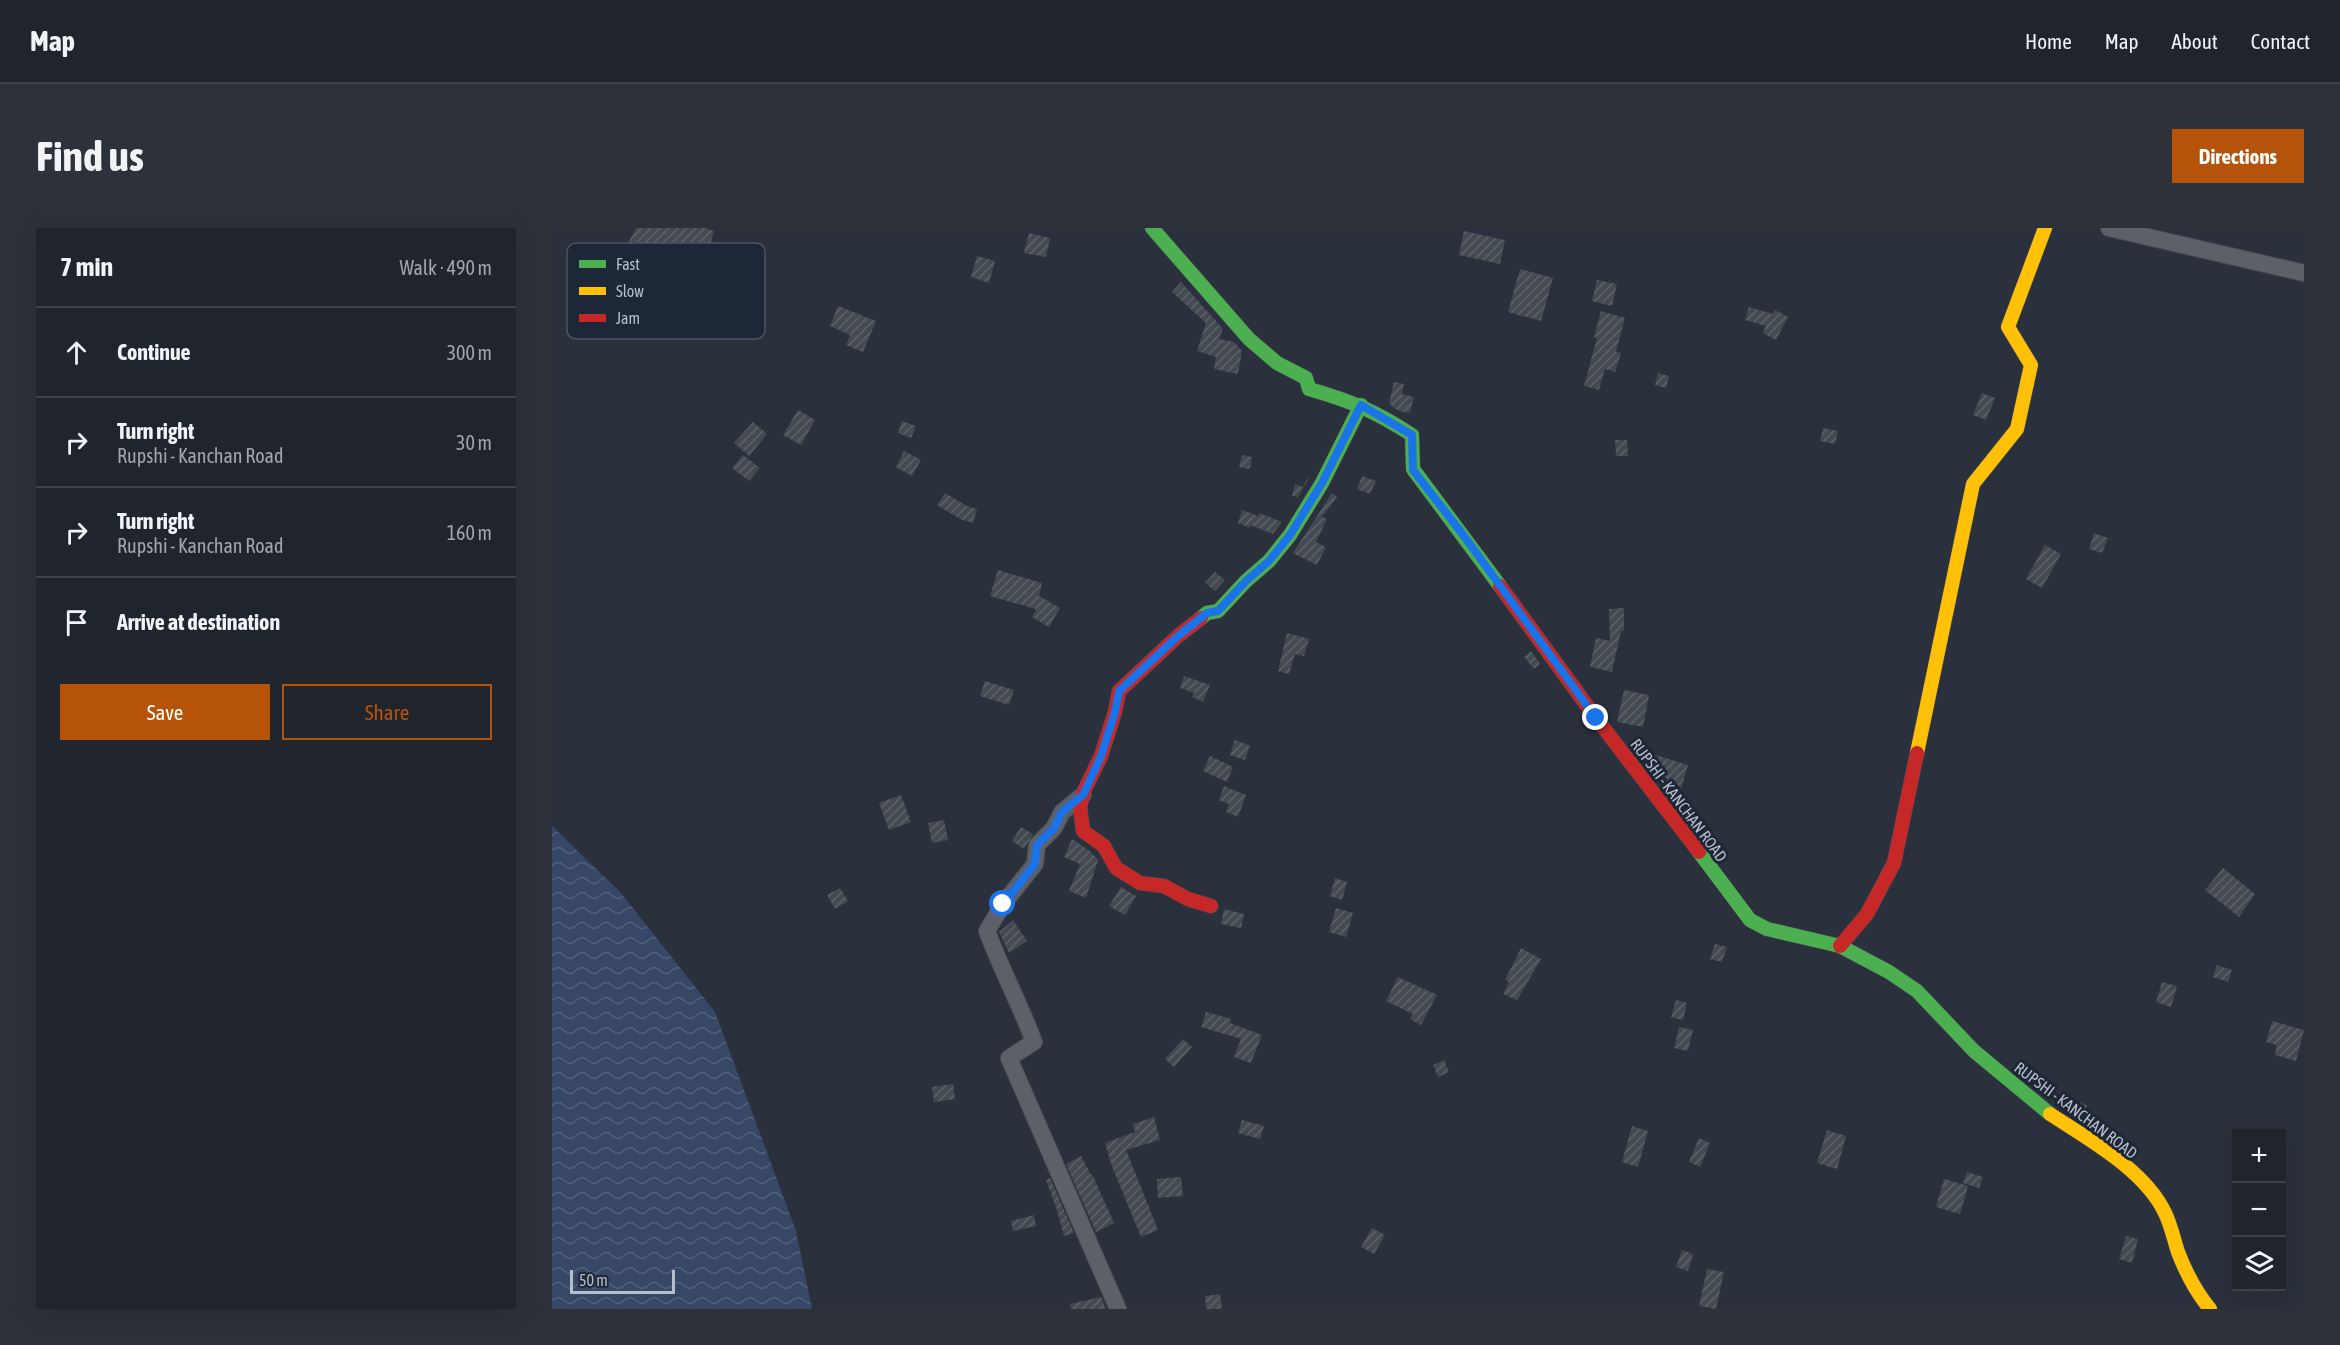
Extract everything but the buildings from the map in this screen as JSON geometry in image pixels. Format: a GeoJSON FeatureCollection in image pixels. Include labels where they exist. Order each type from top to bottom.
{"type":"FeatureCollection","features":[{"type":"Feature","properties":{"kind":"street","name":"RUPSHI - KANCHAN ROAD"},"geometry":{"type":"LineString","coordinates":[[1152,228],[1249,339],[1277,363],[1306,378],[1309,389],[1361,405],[1412,435],[1413,470],[1464,536],[1596,718],[1738,905],[1743,915],[1756,925],[1840,946],[1889,972],[1917,991],[1974,1051],[2038,1106],[2105,1150],[2145,1184],[2165,1212],[2179,1254],[2196,1291],[2210,1309]]}},
{"type":"Feature","properties":{"kind":"street"},"geometry":{"type":"LineString","coordinates":[[1840,946],[1867,914],[1894,863],[1973,484],[2017,429],[2031,365],[2008,327],[2045,228]]}},
{"type":"Feature","properties":{"kind":"street"},"geometry":{"type":"LineString","coordinates":[[2109,228],[2304,273]]}},
{"type":"Feature","properties":{"kind":"street"},"geometry":{"type":"LineString","coordinates":[[1210,906],[1164,886],[1140,883],[1116,868],[1112,854],[1100,840],[1083,831],[1080,807],[1083,795],[1101,756],[1119,691],[1192,624],[1207,613],[1218,611],[1246,581],[1269,561],[1290,535],[1322,483],[1361,405]]}},
{"type":"Feature","properties":{"kind":"street"},"geometry":{"type":"LineString","coordinates":[[1083,795],[1062,812],[1054,828],[1037,845],[1035,864],[999,910],[987,931],[999,964],[1023,1011],[1034,1042],[1010,1058],[1118,1309]]}},
{"type":"Feature","properties":{"kind":"water"},"geometry":{"type":"Polygon","coordinates":[[[552,826],[620,892],[715,1012],[796,1231],[812,1309],[552,1309],[552,826]]]}},
{"type":"Feature","properties":{"kind":"traffic: fast"},"geometry":{"type":"LineString","coordinates":[[1152,228],[1249,339],[1277,363],[1306,378],[1309,389],[1362,408],[1412,435],[1413,469],[1500,586]]}},
{"type":"Feature","properties":{"kind":"traffic: fast"},"geometry":{"type":"LineString","coordinates":[[1201,618],[1207,613],[1218,611],[1246,581],[1269,561],[1290,535],[1322,483],[1361,405]]}},
{"type":"Feature","properties":{"kind":"traffic: fast"},"geometry":{"type":"LineString","coordinates":[[1699,852],[1750,920],[1767,929],[1840,946],[1889,972],[1917,991],[1974,1051],[2050,1114]]}},
{"type":"Feature","properties":{"kind":"traffic: slow"},"geometry":{"type":"LineString","coordinates":[[1917,753],[1973,484],[2017,429],[2031,365],[2008,327],[2045,228]]}},
{"type":"Feature","properties":{"kind":"traffic: slow"},"geometry":{"type":"LineString","coordinates":[[2050,1114],[2130,1169],[2156,1197],[2167,1218],[2188,1275],[2210,1309]]}},
{"type":"Feature","properties":{"kind":"traffic: jam"},"geometry":{"type":"LineString","coordinates":[[1500,586],[1596,718],[1699,852]]}},
{"type":"Feature","properties":{"kind":"traffic: jam"},"geometry":{"type":"LineString","coordinates":[[1201,618],[1178,636],[1119,691],[1101,756],[1084,791],[1080,807],[1083,831],[1104,846],[1116,868],[1140,883],[1164,886],[1188,899],[1211,906]]}},
{"type":"Feature","properties":{"kind":"traffic: jam"},"geometry":{"type":"LineString","coordinates":[[1840,946],[1867,914],[1894,863],[1917,753]]}},
{"type":"Feature","properties":{"kind":"route"},"geometry":{"type":"LineString","coordinates":[[1003,904],[1035,864],[1037,845],[1054,828],[1062,812],[1083,795],[1101,756],[1119,691],[1178,636],[1207,613],[1218,611],[1246,581],[1269,561],[1290,535],[1322,483],[1361,405],[1412,435],[1413,470],[1464,536],[1596,718]]}}]}
